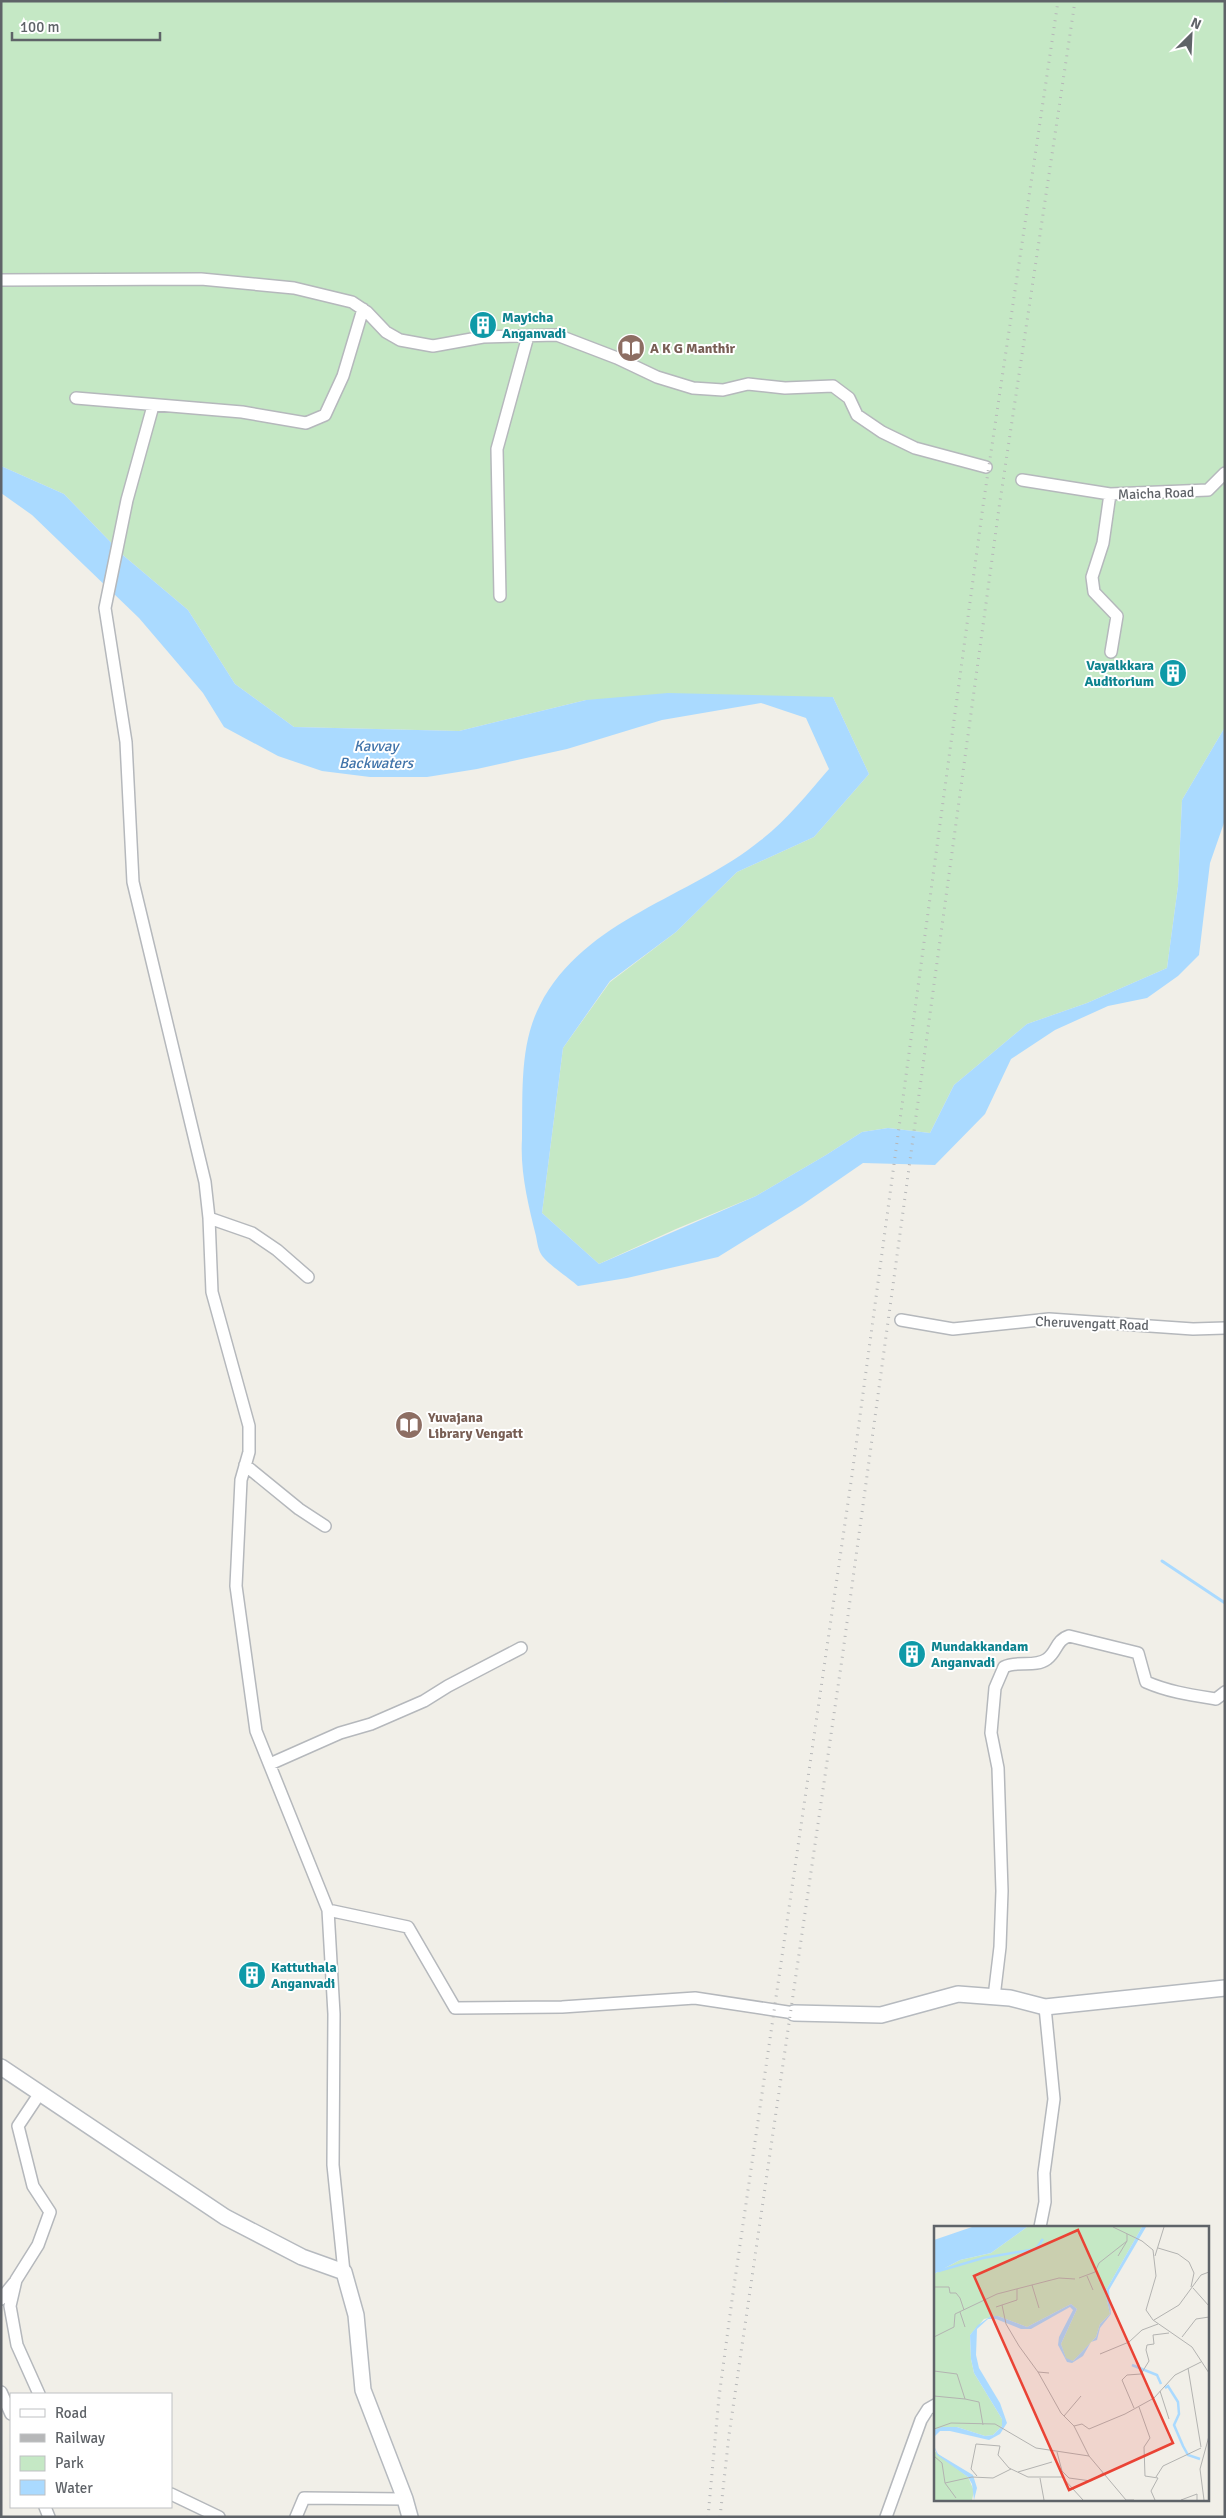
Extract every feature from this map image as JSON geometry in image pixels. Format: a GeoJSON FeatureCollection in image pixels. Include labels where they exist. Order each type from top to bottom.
{"type":"FeatureCollection","features":[{"type":"Feature","properties":{"kind":"street"},"geometry":{"type":"LineString","coordinates":[[1,280],[201,279],[294,288],[352,302],[363,309],[386,332],[400,340],[433,346],[483,337],[556,335],[617,358],[657,377],[693,388],[723,390],[748,384],[785,388],[833,386],[849,398],[858,415],[882,432],[915,448],[986,466]]}},
{"type":"Feature","properties":{"kind":"street"},"geometry":{"type":"LineString","coordinates":[[76,398],[142,402],[153,406],[242,412],[306,423],[313,421],[325,415],[343,376],[363,309]]}},
{"type":"Feature","properties":{"kind":"street"},"geometry":{"type":"LineString","coordinates":[[500,596],[498,449],[528,336]]}},
{"type":"Feature","properties":{"kind":"street"},"geometry":{"type":"LineString","coordinates":[[153,406],[127,500],[105,608],[126,742],[133,882],[205,1182],[209,1218],[212,1292],[248,1426],[249,1452],[241,1480],[236,1586],[256,1731],[328,1910],[334,2014],[334,2165],[344,2272],[356,2315],[363,2390],[405,2499],[410,2517]]}},
{"type":"Feature","properties":{"kind":"street","name":"Maicha Road"},"geometry":{"type":"LineString","coordinates":[[1022,480],[1110,494],[1208,490],[1225,473]]}},
{"type":"Feature","properties":{"kind":"street"},"geometry":{"type":"LineString","coordinates":[[1110,494],[1103,543],[1092,577],[1094,592],[1117,616],[1111,652]]}},
{"type":"Feature","properties":{"kind":"street"},"geometry":{"type":"LineString","coordinates":[[209,1218],[252,1232],[277,1250],[308,1278]]}},
{"type":"Feature","properties":{"kind":"street","name":"Cheruvengatt Road"},"geometry":{"type":"LineString","coordinates":[[901,1320],[953,1329],[1049,1319],[1193,1329],[1225,1328]]}},
{"type":"Feature","properties":{"kind":"street"},"geometry":{"type":"LineString","coordinates":[[245,1465],[299,1509],[325,1526]]}},
{"type":"Feature","properties":{"kind":"street"},"geometry":{"type":"LineString","coordinates":[[994,1997],[1000,1947],[1002,1891],[998,1768],[990,1733],[995,1688],[1004,1667],[1017,1663],[1039,1663],[1048,1658],[1061,1638],[1069,1636],[1138,1653],[1146,1682],[1162,1689],[1181,1694],[1216,1698],[1225,1692]]}},
{"type":"Feature","properties":{"kind":"street"},"geometry":{"type":"LineString","coordinates":[[270,1764],[340,1733],[371,1724],[424,1701],[448,1686],[521,1648]]}},
{"type":"Feature","properties":{"kind":"street"},"geometry":{"type":"LineString","coordinates":[[328,1910],[408,1927],[456,2008],[562,2007],[695,1998],[794,2013],[881,2015],[958,1994],[1010,1998],[1045,2007],[1225,1988]]}},
{"type":"Feature","properties":{"kind":"street"},"geometry":{"type":"LineString","coordinates":[[1040,2226],[1045,2202],[1044,2173],[1054,2099],[1045,2007]]}},
{"type":"Feature","properties":{"kind":"street"},"geometry":{"type":"LineString","coordinates":[[1,2067],[225,2217],[302,2257],[344,2272]]}},
{"type":"Feature","properties":{"kind":"street"},"geometry":{"type":"LineString","coordinates":[[1,2299],[16,2280],[38,2245],[50,2212],[33,2186],[18,2126],[40,2093]]}},
{"type":"Feature","properties":{"kind":"street"},"geometry":{"type":"LineString","coordinates":[[16,2280],[10,2306],[17,2345],[39,2393]]}},
{"type":"Feature","properties":{"kind":"street"},"geometry":{"type":"LineString","coordinates":[[1,2392],[10,2412]]}},
{"type":"Feature","properties":{"kind":"street"},"geometry":{"type":"LineString","coordinates":[[886,2517],[920,2420],[928,2409],[934,2405]]}},
{"type":"Feature","properties":{"kind":"street"},"geometry":{"type":"LineString","coordinates":[[172,2494],[219,2517]]}},
{"type":"Feature","properties":{"kind":"street"},"geometry":{"type":"LineString","coordinates":[[296,2517],[304,2498],[405,2499]]}},
{"type":"Feature","properties":{"kind":"green space"},"geometry":{"type":"Polygon","coordinates":[[[1,1],[1225,1],[1225,727],[1182,800],[1178,886],[1167,968],[1087,1003],[1027,1024],[954,1085],[930,1133],[888,1128],[862,1132],[756,1196],[676,1229],[599,1264],[542,1213],[563,1048],[610,982],[676,932],[737,872],[814,837],[869,774],[833,697],[586,700],[459,731],[294,727],[235,684],[188,610],[124,556],[64,494],[1,466],[1,1]]]}},
{"type":"Feature","properties":{"kind":"water","name":"Kavvay Backwaters"},"geometry":{"type":"Polygon","coordinates":[[[1,466],[64,494],[124,556],[188,610],[235,684],[294,727],[459,731],[586,700],[668,693],[833,697],[869,774],[814,837],[737,872],[676,932],[610,981],[563,1048],[542,1213],[599,1264],[756,1196],[862,1132],[888,1128],[930,1133],[954,1085],[1027,1024],[1087,1003],[1167,968],[1178,886],[1182,800],[1225,727],[1225,820],[1210,863],[1199,955],[1178,976],[1147,998],[1108,1006],[1055,1030],[1011,1059],[985,1114],[935,1165],[863,1163],[802,1205],[718,1257],[627,1278],[578,1286],[541,1254],[525,1188],[522,1163],[523,1088],[525,1053],[533,1020],[540,1005],[560,975],[584,951],[611,930],[733,860],[771,832],[797,806],[829,769],[806,718],[761,703],[662,720],[567,749],[477,769],[427,777],[370,777],[322,771],[278,756],[224,727],[203,693],[139,618],[32,515],[1,493],[1,466]]]}},
{"type":"Feature","properties":{"kind":"waterway"},"geometry":{"type":"LineString","coordinates":[[1162,1561],[1225,1603]]}},
{"type":"Feature","properties":{"kind":"railway"},"geometry":{"type":"LineString","coordinates":[[708,2517],[719,2397],[732,2300],[852,1475],[983,506],[1058,1]]}},
{"type":"Feature","properties":{"kind":"railway"},"geometry":{"type":"LineString","coordinates":[[720,2517],[729,2435],[842,1659],[999,508],[1075,1]]}},
{"type":"Feature","properties":{"kind":"place","name":"Mayicha Anganvadi"},"geometry":{"type":"Point","coordinates":[483,325]}},
{"type":"Feature","properties":{"kind":"place","name":"A K G Manthir"},"geometry":{"type":"Point","coordinates":[631,348]}},
{"type":"Feature","properties":{"kind":"place","name":"Vayalkkara Auditorium"},"geometry":{"type":"Point","coordinates":[1173,673]}},
{"type":"Feature","properties":{"kind":"place","name":"Yuvajana Library Vengatt"},"geometry":{"type":"Point","coordinates":[409,1425]}},
{"type":"Feature","properties":{"kind":"place","name":"Mundakkandam Anganvadi"},"geometry":{"type":"Point","coordinates":[912,1654]}},
{"type":"Feature","properties":{"kind":"place","name":"Kattuthala Anganvadi"},"geometry":{"type":"Point","coordinates":[252,1975]}}]}
